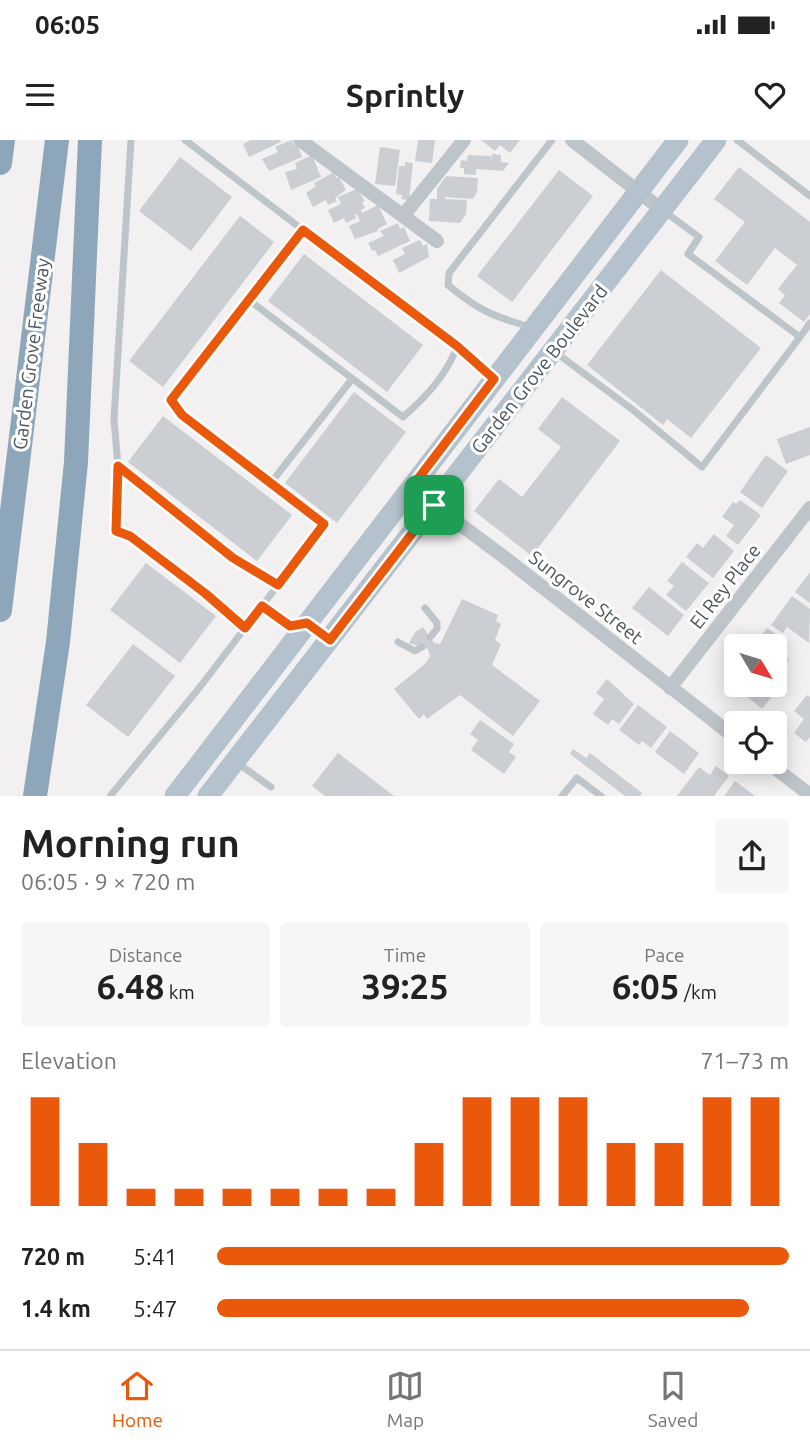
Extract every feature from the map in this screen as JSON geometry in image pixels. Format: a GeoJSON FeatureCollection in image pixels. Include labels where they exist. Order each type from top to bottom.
{"type":"FeatureCollection","features":[{"type":"Feature","properties":{"kind":"highway"},"geometry":{"type":"LineString","coordinates":[[0,162],[3,140]]}},
{"type":"Feature","properties":{"kind":"highway","name":"Garden Grove Freeway"},"geometry":{"type":"LineString","coordinates":[[0,610],[57,140]]}},
{"type":"Feature","properties":{"kind":"highway"},"geometry":{"type":"LineString","coordinates":[[35,796],[58,642],[76,462],[90,140]]}},
{"type":"Feature","properties":{"kind":"main road","name":"Garden Grove Boulevard"},"geometry":{"type":"LineString","coordinates":[[175,796],[678,140]]}},
{"type":"Feature","properties":{"kind":"main road","name":"Garden Grove Boulevard"},"geometry":{"type":"LineString","coordinates":[[208,796],[716,140]]}},
{"type":"Feature","properties":{"kind":"main road"},"geometry":{"type":"LineString","coordinates":[[307,623],[330,640]]}},
{"type":"Feature","properties":{"kind":"street"},"geometry":{"type":"LineString","coordinates":[[300,140],[437,241]]}},
{"type":"Feature","properties":{"kind":"street"},"geometry":{"type":"LineString","coordinates":[[403,216],[463,140]]}},
{"type":"Feature","properties":{"kind":"street"},"geometry":{"type":"LineString","coordinates":[[572,140],[662,210]]}},
{"type":"Feature","properties":{"kind":"street","name":"Sungrove Street"},"geometry":{"type":"LineString","coordinates":[[411,488],[724,729]]}},
{"type":"Feature","properties":{"kind":"street","name":"El Rey Place"},"geometry":{"type":"LineString","coordinates":[[670,688],[810,508]]}},
{"type":"Feature","properties":{"kind":"street"},"geometry":{"type":"LineString","coordinates":[[783,774],[810,795]]}},
{"type":"Feature","properties":{"kind":"lane"},"geometry":{"type":"LineString","coordinates":[[131,140],[114,419],[118,466],[116,531],[130,536],[206,594],[245,628]]}},
{"type":"Feature","properties":{"kind":"lane"},"geometry":{"type":"LineString","coordinates":[[185,140],[457,346],[494,379]]}},
{"type":"Feature","properties":{"kind":"lane"},"geometry":{"type":"LineString","coordinates":[[534,328],[474,307],[448,285],[449,273],[552,140]]}},
{"type":"Feature","properties":{"kind":"lane"},"geometry":{"type":"LineString","coordinates":[[737,140],[810,196]]}},
{"type":"Feature","properties":{"kind":"lane"},"geometry":{"type":"LineString","coordinates":[[662,210],[699,237],[688,254],[800,337]]}},
{"type":"Feature","properties":{"kind":"lane"},"geometry":{"type":"LineString","coordinates":[[111,795],[200,687],[324,524],[182,415],[171,400],[303,230]]}},
{"type":"Feature","properties":{"kind":"lane"},"geometry":{"type":"LineString","coordinates":[[250,299],[403,417],[417,405],[445,369],[457,346]]}},
{"type":"Feature","properties":{"kind":"lane"},"geometry":{"type":"LineString","coordinates":[[553,351],[615,396],[702,467],[810,323]]}},
{"type":"Feature","properties":{"kind":"lane"},"geometry":{"type":"LineString","coordinates":[[270,484],[352,379]]}},
{"type":"Feature","properties":{"kind":"lane"},"geometry":{"type":"LineString","coordinates":[[118,466],[233,558],[278,585]]}},
{"type":"Feature","properties":{"kind":"lane"},"geometry":{"type":"LineString","coordinates":[[262,606],[290,626],[307,623]]}},
{"type":"Feature","properties":{"kind":"lane"},"geometry":{"type":"LineString","coordinates":[[425,608],[437,623],[437,629],[430,637]]}},
{"type":"Feature","properties":{"kind":"lane"},"geometry":{"type":"LineString","coordinates":[[398,642],[415,651],[422,647]]}},
{"type":"Feature","properties":{"kind":"lane"},"geometry":{"type":"LineString","coordinates":[[236,761],[271,788]]}},
{"type":"Feature","properties":{"kind":"lane"},"geometry":{"type":"LineString","coordinates":[[562,796],[577,778],[601,796]]}},
{"type":"Feature","properties":{"kind":"building"},"geometry":{"type":"Polygon","coordinates":[[[251,140],[281,142],[249,157],[243,144],[251,140]]]}},
{"type":"Feature","properties":{"kind":"building"},"geometry":{"type":"Polygon","coordinates":[[[292,140],[294,146],[297,144],[302,157],[269,171],[262,159],[278,152],[275,147],[292,140]]]}},
{"type":"Feature","properties":{"kind":"building"},"geometry":{"type":"Polygon","coordinates":[[[418,140],[435,140],[432,163],[415,161],[418,140]]]}},
{"type":"Feature","properties":{"kind":"building"},"geometry":{"type":"Polygon","coordinates":[[[481,140],[520,140],[510,153],[500,145],[495,151],[481,140]]]}},
{"type":"Feature","properties":{"kind":"building"},"geometry":{"type":"Polygon","coordinates":[[[380,147],[400,150],[395,186],[375,184],[380,147]]]}},
{"type":"Feature","properties":{"kind":"building"},"geometry":{"type":"Polygon","coordinates":[[[492,154],[501,155],[501,162],[509,163],[503,171],[476,169],[476,175],[464,174],[464,168],[460,168],[461,160],[467,161],[468,155],[491,156],[492,162],[492,154]]]}},
{"type":"Feature","properties":{"kind":"building"},"geometry":{"type":"Polygon","coordinates":[[[312,155],[321,177],[291,190],[285,172],[297,169],[295,163],[312,155]]]}},
{"type":"Feature","properties":{"kind":"building"},"geometry":{"type":"Polygon","coordinates":[[[180,157],[232,197],[191,251],[139,211],[180,157]]]}},
{"type":"Feature","properties":{"kind":"building"},"geometry":{"type":"Polygon","coordinates":[[[405,162],[413,163],[409,200],[401,199],[402,195],[396,194],[399,166],[405,166],[405,162]]]}},
{"type":"Feature","properties":{"kind":"building"},"geometry":{"type":"Polygon","coordinates":[[[739,167],[810,222],[810,314],[804,322],[779,303],[785,295],[778,289],[797,265],[775,248],[747,285],[715,261],[745,222],[714,199],[739,167]]]}},
{"type":"Feature","properties":{"kind":"building"},"geometry":{"type":"Polygon","coordinates":[[[559,170],[593,196],[512,302],[477,276],[559,170]]]}},
{"type":"Feature","properties":{"kind":"building"},"geometry":{"type":"Polygon","coordinates":[[[334,172],[346,190],[335,198],[337,201],[328,205],[326,200],[313,207],[306,193],[316,186],[314,183],[334,172]]]}},
{"type":"Feature","properties":{"kind":"building"},"geometry":{"type":"Polygon","coordinates":[[[446,176],[478,178],[477,192],[473,199],[445,197],[467,200],[466,214],[460,223],[429,221],[430,199],[437,199],[437,189],[446,176]]]}},
{"type":"Feature","properties":{"kind":"building"},"geometry":{"type":"Polygon","coordinates":[[[357,189],[365,201],[362,202],[365,208],[361,210],[362,213],[378,205],[387,224],[378,231],[355,239],[349,226],[360,221],[357,214],[356,218],[346,223],[344,218],[334,223],[328,210],[341,204],[338,197],[357,189]]]}},
{"type":"Feature","properties":{"kind":"building"},"geometry":{"type":"Polygon","coordinates":[[[240,216],[274,242],[163,387],[129,361],[240,216]]]}},
{"type":"Feature","properties":{"kind":"building"},"geometry":{"type":"Polygon","coordinates":[[[398,223],[400,229],[404,227],[410,241],[378,256],[368,243],[384,236],[380,231],[398,223]]]}},
{"type":"Feature","properties":{"kind":"building"},"geometry":{"type":"Polygon","coordinates":[[[420,240],[423,246],[427,244],[429,257],[399,273],[393,260],[405,254],[402,248],[420,240]]]}},
{"type":"Feature","properties":{"kind":"building"},"geometry":{"type":"Polygon","coordinates":[[[304,254],[423,345],[387,392],[268,301],[304,254]]]}},
{"type":"Feature","properties":{"kind":"building"},"geometry":{"type":"Polygon","coordinates":[[[661,270],[761,348],[691,438],[667,419],[663,425],[587,365],[661,270]]]}},
{"type":"Feature","properties":{"kind":"building"},"geometry":{"type":"Polygon","coordinates":[[[354,392],[406,432],[337,523],[285,483],[354,392]]]}},
{"type":"Feature","properties":{"kind":"building"},"geometry":{"type":"Polygon","coordinates":[[[562,397],[620,441],[532,556],[474,511],[499,479],[522,497],[561,447],[538,429],[562,397]]]}},
{"type":"Feature","properties":{"kind":"building"},"geometry":{"type":"Polygon","coordinates":[[[163,416],[292,515],[257,561],[128,462],[163,416]]]}},
{"type":"Feature","properties":{"kind":"building"},"geometry":{"type":"Polygon","coordinates":[[[810,427],[810,455],[786,464],[777,439],[810,427]]]}},
{"type":"Feature","properties":{"kind":"building"},"geometry":{"type":"Polygon","coordinates":[[[766,455],[788,471],[762,508],[740,492],[766,455]]]}},
{"type":"Feature","properties":{"kind":"building"},"geometry":{"type":"Polygon","coordinates":[[[740,500],[761,515],[738,545],[726,536],[734,525],[722,517],[733,502],[736,504],[740,500]]]}},
{"type":"Feature","properties":{"kind":"building"},"geometry":{"type":"Polygon","coordinates":[[[714,534],[734,551],[713,578],[686,557],[697,543],[703,548],[714,534]]]}},
{"type":"Feature","properties":{"kind":"building"},"geometry":{"type":"Polygon","coordinates":[[[682,562],[709,583],[686,611],[666,595],[674,586],[667,581],[682,562]]]}},
{"type":"Feature","properties":{"kind":"building"},"geometry":{"type":"Polygon","coordinates":[[[146,563],[216,616],[180,663],[110,610],[146,563]]]}},
{"type":"Feature","properties":{"kind":"building"},"geometry":{"type":"Polygon","coordinates":[[[810,572],[810,603],[795,592],[810,572]]]}},
{"type":"Feature","properties":{"kind":"building"},"geometry":{"type":"Polygon","coordinates":[[[649,587],[684,615],[668,636],[632,608],[649,587]]]}},
{"type":"Feature","properties":{"kind":"building"},"geometry":{"type":"Polygon","coordinates":[[[792,596],[810,609],[809,643],[787,627],[783,633],[771,625],[792,596]]]}},
{"type":"Feature","properties":{"kind":"building"},"geometry":{"type":"Polygon","coordinates":[[[462,599],[498,615],[496,621],[501,624],[495,640],[501,644],[492,665],[540,701],[513,736],[460,695],[427,719],[424,714],[419,719],[394,689],[426,663],[430,656],[428,649],[409,643],[415,632],[423,627],[434,643],[440,644],[462,599]]]}},
{"type":"Feature","properties":{"kind":"building"},"geometry":{"type":"Polygon","coordinates":[[[767,628],[776,634],[762,634],[767,628]]]}},
{"type":"Feature","properties":{"kind":"building"},"geometry":{"type":"Polygon","coordinates":[[[133,644],[175,676],[128,737],[86,705],[133,644]]]}},
{"type":"Feature","properties":{"kind":"building"},"geometry":{"type":"Polygon","coordinates":[[[607,679],[634,704],[619,724],[612,719],[608,725],[593,714],[604,699],[596,693],[607,679]]]}},
{"type":"Feature","properties":{"kind":"building"},"geometry":{"type":"Polygon","coordinates":[[[807,695],[810,697],[810,737],[806,742],[794,733],[804,719],[794,711],[807,695]]]}},
{"type":"Feature","properties":{"kind":"building"},"geometry":{"type":"Polygon","coordinates":[[[748,697],[771,697],[762,709],[748,697]]]}},
{"type":"Feature","properties":{"kind":"building"},"geometry":{"type":"Polygon","coordinates":[[[638,705],[667,727],[651,748],[642,741],[639,745],[619,730],[638,705]]]}},
{"type":"Feature","properties":{"kind":"building"},"geometry":{"type":"Polygon","coordinates":[[[480,720],[514,744],[509,752],[516,757],[504,774],[471,750],[478,740],[470,734],[480,720]]]}},
{"type":"Feature","properties":{"kind":"building"},"geometry":{"type":"Polygon","coordinates":[[[670,731],[699,753],[684,774],[655,752],[670,731]]]}},
{"type":"Feature","properties":{"kind":"building"},"geometry":{"type":"Polygon","coordinates":[[[573,749],[586,758],[590,753],[642,793],[640,796],[625,796],[570,754],[573,749]]]}},
{"type":"Feature","properties":{"kind":"building"},"geometry":{"type":"Polygon","coordinates":[[[338,753],[394,796],[325,796],[312,786],[338,753]]]}},
{"type":"Feature","properties":{"kind":"building"},"geometry":{"type":"Polygon","coordinates":[[[716,766],[729,776],[714,796],[677,796],[699,767],[710,775],[716,766]]]}},
{"type":"Feature","properties":{"kind":"building"},"geometry":{"type":"Polygon","coordinates":[[[735,781],[755,796],[724,796],[735,781]]]}},
{"type":"Feature","properties":{"kind":"route"},"geometry":{"type":"LineString","coordinates":[[303,230],[355,272],[457,346],[494,379],[411,488],[434,505],[330,640],[307,623],[290,626],[262,606],[245,628],[206,594],[130,536],[116,531],[118,466],[233,558],[278,585],[324,524],[182,415],[171,400],[303,230]]}}]}
